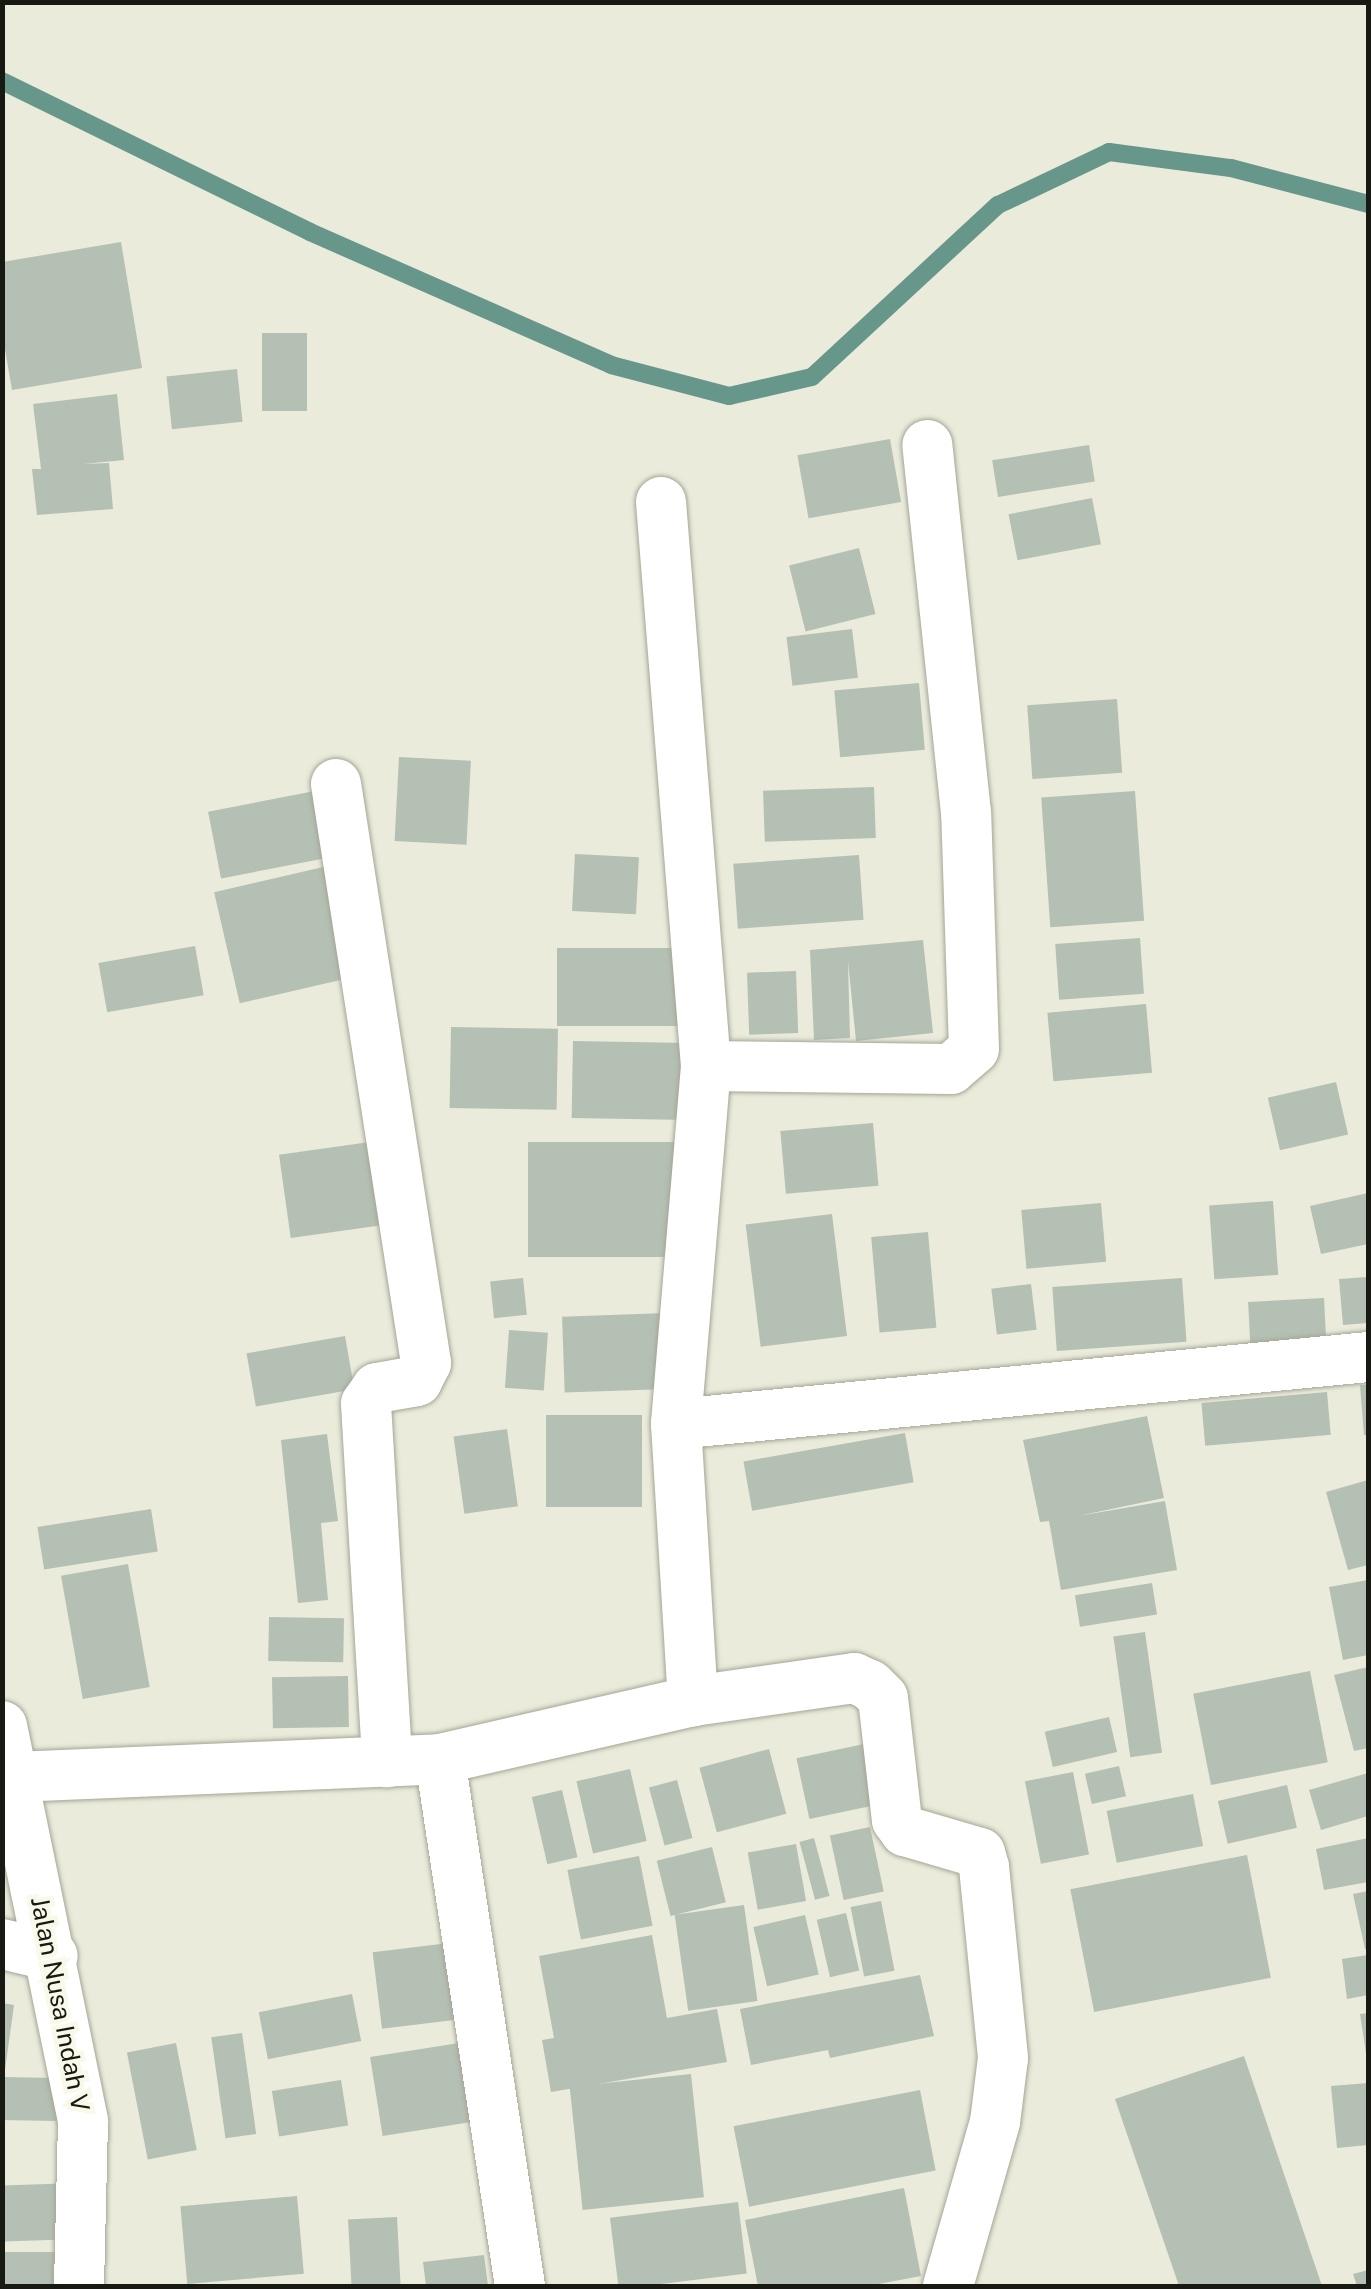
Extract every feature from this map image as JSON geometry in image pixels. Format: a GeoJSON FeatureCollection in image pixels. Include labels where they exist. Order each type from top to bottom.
{"type":"FeatureCollection","features":[{"type":"Feature","properties":{"kind":"street"},"geometry":{"type":"LineString","coordinates":[[706,1066],[951,1069],[974,1049],[966,813],[927,445]]}},
{"type":"Feature","properties":{"kind":"street"},"geometry":{"type":"LineString","coordinates":[[661,502],[706,1066],[676,1424],[693,1700]]}},
{"type":"Feature","properties":{"kind":"street"},"geometry":{"type":"LineString","coordinates":[[336,784],[426,1363],[417,1380],[377,1388],[366,1404],[387,1762]]}},
{"type":"Feature","properties":{"kind":"street"},"geometry":{"type":"LineString","coordinates":[[676,1424],[1368,1356]]}},
{"type":"Feature","properties":{"kind":"street"},"geometry":{"type":"LineString","coordinates":[[15,1777],[440,1759],[693,1700],[854,1678],[883,1698],[897,1820],[905,1831],[980,1854],[1003,2058],[994,2122],[948,2286]]}},
{"type":"Feature","properties":{"kind":"street","name":"Jalan Nusa Indah V"},"geometry":{"type":"LineString","coordinates":[[2,1726],[53,1956],[86,2158],[79,2286]]}},
{"type":"Feature","properties":{"kind":"street"},"geometry":{"type":"LineString","coordinates":[[440,1759],[520,2286]]}},
{"type":"Feature","properties":{"kind":"street"},"geometry":{"type":"LineString","coordinates":[[2,1944],[53,1956]]}},
{"type":"Feature","properties":{"kind":"building"},"geometry":{"type":"Polygon","coordinates":[[[121,242],[142,368],[12,390],[2,332],[2,262],[121,242]]]}},
{"type":"Feature","properties":{"kind":"building"},"geometry":{"type":"Polygon","coordinates":[[[262,333],[307,333],[307,411],[262,411],[262,333]]]}},
{"type":"Feature","properties":{"kind":"building"},"geometry":{"type":"Polygon","coordinates":[[[237,369],[243,422],[172,429],[166,376],[237,369]]]}},
{"type":"Feature","properties":{"kind":"building"},"geometry":{"type":"Polygon","coordinates":[[[117,394],[124,460],[83,464],[109,463],[113,509],[37,515],[32,469],[41,469],[33,404],[117,394]]]}},
{"type":"Feature","properties":{"kind":"building"},"geometry":{"type":"Polygon","coordinates":[[[890,439],[901,502],[809,518],[797,455],[890,439]]]}},
{"type":"Feature","properties":{"kind":"building"},"geometry":{"type":"Polygon","coordinates":[[[1089,445],[1095,482],[998,497],[992,460],[1089,445]]]}},
{"type":"Feature","properties":{"kind":"building"},"geometry":{"type":"Polygon","coordinates":[[[1092,498],[1101,544],[1018,560],[1009,514],[1092,498]]]}},
{"type":"Feature","properties":{"kind":"building"},"geometry":{"type":"Polygon","coordinates":[[[859,548],[875,614],[806,631],[789,565],[859,548]]]}},
{"type":"Feature","properties":{"kind":"building"},"geometry":{"type":"Polygon","coordinates":[[[852,629],[858,678],[792,686],[786,637],[852,629]]]}},
{"type":"Feature","properties":{"kind":"building"},"geometry":{"type":"Polygon","coordinates":[[[919,683],[925,750],[840,757],[834,690],[919,683]]]}},
{"type":"Feature","properties":{"kind":"building"},"geometry":{"type":"Polygon","coordinates":[[[1117,699],[1122,773],[1032,779],[1027,705],[1117,699]]]}},
{"type":"Feature","properties":{"kind":"building"},"geometry":{"type":"Polygon","coordinates":[[[399,757],[471,761],[467,845],[395,841],[399,757]]]}},
{"type":"Feature","properties":{"kind":"building"},"geometry":{"type":"Polygon","coordinates":[[[874,787],[876,838],[765,842],[763,791],[874,787]]]}},
{"type":"Feature","properties":{"kind":"building"},"geometry":{"type":"Polygon","coordinates":[[[320,790],[333,857],[221,879],[208,812],[320,790]]]}},
{"type":"Feature","properties":{"kind":"building"},"geometry":{"type":"Polygon","coordinates":[[[1135,791],[1144,921],[1050,927],[1041,798],[1135,791]]]}},
{"type":"Feature","properties":{"kind":"building"},"geometry":{"type":"Polygon","coordinates":[[[575,854],[639,857],[636,914],[572,911],[575,854]]]}},
{"type":"Feature","properties":{"kind":"building"},"geometry":{"type":"Polygon","coordinates":[[[859,855],[864,920],[738,929],[733,864],[859,855]]]}},
{"type":"Feature","properties":{"kind":"building"},"geometry":{"type":"Polygon","coordinates":[[[332,865],[358,976],[240,1003],[214,892],[332,865]]]}},
{"type":"Feature","properties":{"kind":"building"},"geometry":{"type":"Polygon","coordinates":[[[1140,938],[1144,994],[1059,1000],[1055,944],[1140,938]]]}},
{"type":"Feature","properties":{"kind":"building"},"geometry":{"type":"Polygon","coordinates":[[[923,940],[933,1033],[856,1041],[848,961],[850,1038],[814,1040],[810,950],[923,940]]]}},
{"type":"Feature","properties":{"kind":"building"},"geometry":{"type":"Polygon","coordinates":[[[195,946],[204,995],[107,1012],[98,963],[195,946]]]}},
{"type":"Feature","properties":{"kind":"building"},"geometry":{"type":"Polygon","coordinates":[[[557,948],[679,948],[679,1026],[557,1026],[557,948]]]}},
{"type":"Feature","properties":{"kind":"building"},"geometry":{"type":"Polygon","coordinates":[[[796,971],[798,1033],[749,1035],[747,973],[796,971]]]}},
{"type":"Feature","properties":{"kind":"building"},"geometry":{"type":"Polygon","coordinates":[[[1146,1004],[1152,1073],[1053,1081],[1047,1013],[1146,1004]]]}},
{"type":"Feature","properties":{"kind":"building"},"geometry":{"type":"Polygon","coordinates":[[[451,1027],[558,1029],[557,1110],[450,1108],[451,1027]]]}},
{"type":"Feature","properties":{"kind":"building"},"geometry":{"type":"Polygon","coordinates":[[[573,1041],[689,1043],[688,1120],[572,1118],[573,1041]]]}},
{"type":"Feature","properties":{"kind":"building"},"geometry":{"type":"Polygon","coordinates":[[[1336,1082],[1348,1135],[1280,1150],[1268,1098],[1336,1082]]]}},
{"type":"Feature","properties":{"kind":"building"},"geometry":{"type":"Polygon","coordinates":[[[873,1123],[878,1186],[786,1194],[780,1131],[873,1123]]]}},
{"type":"Feature","properties":{"kind":"building"},"geometry":{"type":"Polygon","coordinates":[[[384,1140],[396,1223],[291,1238],[279,1155],[384,1140]]]}},
{"type":"Feature","properties":{"kind":"building"},"geometry":{"type":"Polygon","coordinates":[[[528,1142],[678,1142],[678,1257],[528,1257],[528,1142]]]}},
{"type":"Feature","properties":{"kind":"building"},"geometry":{"type":"Polygon","coordinates":[[[1368,1193],[1368,1244],[1321,1254],[1310,1206],[1368,1193]]]}},
{"type":"Feature","properties":{"kind":"building"},"geometry":{"type":"Polygon","coordinates":[[[1273,1201],[1278,1275],[1214,1279],[1209,1205],[1273,1201]]]}},
{"type":"Feature","properties":{"kind":"building"},"geometry":{"type":"Polygon","coordinates":[[[1101,1203],[1106,1262],[1026,1269],[1021,1210],[1101,1203]]]}},
{"type":"Feature","properties":{"kind":"building"},"geometry":{"type":"Polygon","coordinates":[[[832,1214],[847,1336],[761,1347],[746,1225],[832,1214]]]}},
{"type":"Feature","properties":{"kind":"building"},"geometry":{"type":"Polygon","coordinates":[[[928,1232],[936,1328],[880,1333],[871,1237],[928,1232]]]}},
{"type":"Feature","properties":{"kind":"building"},"geometry":{"type":"Polygon","coordinates":[[[1368,1277],[1368,1323],[1343,1325],[1339,1279],[1368,1277]]]}},
{"type":"Feature","properties":{"kind":"building"},"geometry":{"type":"Polygon","coordinates":[[[523,1278],[527,1315],[494,1318],[490,1281],[523,1278]]]}},
{"type":"Feature","properties":{"kind":"building"},"geometry":{"type":"Polygon","coordinates":[[[1182,1278],[1186,1342],[1057,1351],[1052,1287],[1182,1278]]]}},
{"type":"Feature","properties":{"kind":"building"},"geometry":{"type":"Polygon","coordinates":[[[1031,1284],[1037,1330],[997,1335],[991,1289],[1031,1284]]]}},
{"type":"Feature","properties":{"kind":"building"},"geometry":{"type":"Polygon","coordinates":[[[1324,1298],[1327,1349],[1251,1353],[1248,1302],[1324,1298]]]}},
{"type":"Feature","properties":{"kind":"building"},"geometry":{"type":"Polygon","coordinates":[[[666,1313],[669,1389],[565,1393],[562,1317],[666,1313]]]}},
{"type":"Feature","properties":{"kind":"building"},"geometry":{"type":"Polygon","coordinates":[[[509,1330],[548,1333],[544,1391],[505,1388],[509,1330]]]}},
{"type":"Feature","properties":{"kind":"building"},"geometry":{"type":"Polygon","coordinates":[[[345,1336],[354,1389],[256,1407],[247,1353],[345,1336]]]}},
{"type":"Feature","properties":{"kind":"building"},"geometry":{"type":"Polygon","coordinates":[[[1360,1385],[1368,1385],[1368,1435],[1364,1435],[1360,1385]]]}},
{"type":"Feature","properties":{"kind":"building"},"geometry":{"type":"Polygon","coordinates":[[[1327,1392],[1331,1435],[1205,1446],[1201,1403],[1327,1392]]]}},
{"type":"Feature","properties":{"kind":"building"},"geometry":{"type":"Polygon","coordinates":[[[546,1415],[642,1415],[642,1507],[546,1507],[546,1415]]]}},
{"type":"Feature","properties":{"kind":"building"},"geometry":{"type":"Polygon","coordinates":[[[1147,1416],[1164,1498],[1078,1516],[1165,1501],[1177,1570],[1061,1590],[1049,1521],[1040,1522],[1023,1440],[1147,1416]]]}},
{"type":"Feature","properties":{"kind":"building"},"geometry":{"type":"Polygon","coordinates":[[[507,1429],[518,1506],[464,1514],[454,1437],[507,1429]]]}},
{"type":"Feature","properties":{"kind":"building"},"geometry":{"type":"Polygon","coordinates":[[[905,1433],[914,1482],[752,1511],[743,1461],[905,1433]]]}},
{"type":"Feature","properties":{"kind":"building"},"geometry":{"type":"Polygon","coordinates":[[[327,1434],[338,1521],[321,1523],[328,1600],[298,1603],[281,1440],[327,1434]]]}},
{"type":"Feature","properties":{"kind":"building"},"geometry":{"type":"Polygon","coordinates":[[[1368,1480],[1368,1565],[1348,1570],[1326,1492],[1368,1480]]]}},
{"type":"Feature","properties":{"kind":"building"},"geometry":{"type":"Polygon","coordinates":[[[151,1509],[158,1551],[44,1569],[37,1527],[151,1509]]]}},
{"type":"Feature","properties":{"kind":"building"},"geometry":{"type":"Polygon","coordinates":[[[128,1564],[150,1687],[83,1699],[61,1576],[128,1564]]]}},
{"type":"Feature","properties":{"kind":"building"},"geometry":{"type":"Polygon","coordinates":[[[1368,1580],[1368,1655],[1343,1660],[1329,1587],[1368,1580]]]}},
{"type":"Feature","properties":{"kind":"building"},"geometry":{"type":"Polygon","coordinates":[[[1152,1583],[1157,1615],[1080,1627],[1075,1595],[1152,1583]]]}},
{"type":"Feature","properties":{"kind":"building"},"geometry":{"type":"Polygon","coordinates":[[[269,1617],[344,1618],[343,1662],[268,1661],[269,1617]]]}},
{"type":"Feature","properties":{"kind":"building"},"geometry":{"type":"Polygon","coordinates":[[[1145,1632],[1162,1753],[1130,1757],[1113,1636],[1145,1632]]]}},
{"type":"Feature","properties":{"kind":"building"},"geometry":{"type":"Polygon","coordinates":[[[1368,1667],[1368,1748],[1354,1751],[1334,1675],[1368,1667]]]}},
{"type":"Feature","properties":{"kind":"building"},"geometry":{"type":"Polygon","coordinates":[[[1310,1671],[1328,1762],[1211,1785],[1193,1694],[1310,1671]]]}},
{"type":"Feature","properties":{"kind":"building"},"geometry":{"type":"Polygon","coordinates":[[[348,1676],[349,1727],[273,1728],[272,1677],[348,1676]]]}},
{"type":"Feature","properties":{"kind":"building"},"geometry":{"type":"Polygon","coordinates":[[[1109,1717],[1117,1752],[1053,1767],[1045,1732],[1109,1717]]]}},
{"type":"Feature","properties":{"kind":"building"},"geometry":{"type":"Polygon","coordinates":[[[864,1744],[877,1805],[809,1819],[797,1758],[864,1744]]]}},
{"type":"Feature","properties":{"kind":"building"},"geometry":{"type":"Polygon","coordinates":[[[769,1749],[786,1814],[717,1832],[699,1768],[769,1749]]]}},
{"type":"Feature","properties":{"kind":"building"},"geometry":{"type":"Polygon","coordinates":[[[1119,1766],[1126,1796],[1092,1804],[1085,1774],[1119,1766]]]}},
{"type":"Feature","properties":{"kind":"building"},"geometry":{"type":"Polygon","coordinates":[[[630,1769],[647,1841],[593,1853],[576,1781],[630,1769]]]}},
{"type":"Feature","properties":{"kind":"building"},"geometry":{"type":"Polygon","coordinates":[[[1073,1772],[1089,1854],[1041,1864],[1025,1781],[1073,1772]]]}},
{"type":"Feature","properties":{"kind":"building"},"geometry":{"type":"Polygon","coordinates":[[[1368,1773],[1368,1816],[1321,1830],[1309,1790],[1368,1773]]]}},
{"type":"Feature","properties":{"kind":"building"},"geometry":{"type":"Polygon","coordinates":[[[677,1780],[693,1838],[665,1845],[649,1788],[677,1780]]]}},
{"type":"Feature","properties":{"kind":"building"},"geometry":{"type":"Polygon","coordinates":[[[1287,1785],[1297,1828],[1228,1844],[1218,1801],[1287,1785]]]}},
{"type":"Feature","properties":{"kind":"building"},"geometry":{"type":"Polygon","coordinates":[[[562,1790],[578,1857],[547,1864],[532,1797],[562,1790]]]}},
{"type":"Feature","properties":{"kind":"building"},"geometry":{"type":"Polygon","coordinates":[[[1193,1794],[1203,1846],[1117,1863],[1107,1811],[1193,1794]]]}},
{"type":"Feature","properties":{"kind":"building"},"geometry":{"type":"Polygon","coordinates":[[[870,1827],[884,1892],[844,1900],[830,1836],[870,1827]]]}},
{"type":"Feature","properties":{"kind":"building"},"geometry":{"type":"Polygon","coordinates":[[[814,1838],[830,1896],[815,1900],[800,1842],[814,1838]]]}},
{"type":"Feature","properties":{"kind":"building"},"geometry":{"type":"Polygon","coordinates":[[[1368,1838],[1368,1882],[1324,1890],[1316,1849],[1368,1838]]]}},
{"type":"Feature","properties":{"kind":"building"},"geometry":{"type":"Polygon","coordinates":[[[796,1844],[806,1901],[758,1910],[748,1853],[796,1844]]]}},
{"type":"Feature","properties":{"kind":"building"},"geometry":{"type":"Polygon","coordinates":[[[712,1847],[726,1902],[670,1916],[657,1861],[712,1847]]]}},
{"type":"Feature","properties":{"kind":"building"},"geometry":{"type":"Polygon","coordinates":[[[1247,1855],[1271,1978],[1094,2012],[1070,1889],[1247,1855]]]}},
{"type":"Feature","properties":{"kind":"building"},"geometry":{"type":"Polygon","coordinates":[[[639,1856],[653,1926],[581,1940],[567,1870],[639,1856]]]}},
{"type":"Feature","properties":{"kind":"building"},"geometry":{"type":"Polygon","coordinates":[[[1368,1891],[1368,1948],[1365,1949],[1353,1894],[1368,1891]]]}},
{"type":"Feature","properties":{"kind":"building"},"geometry":{"type":"Polygon","coordinates":[[[881,1901],[895,1971],[864,1977],[851,1907],[881,1901]]]}},
{"type":"Feature","properties":{"kind":"building"},"geometry":{"type":"Polygon","coordinates":[[[744,1905],[757,2001],[688,2011],[675,1915],[744,1905]]]}},
{"type":"Feature","properties":{"kind":"building"},"geometry":{"type":"Polygon","coordinates":[[[846,1913],[859,1970],[830,1977],[817,1920],[846,1913]]]}},
{"type":"Feature","properties":{"kind":"building"},"geometry":{"type":"Polygon","coordinates":[[[805,1915],[819,1974],[767,1986],[753,1927],[805,1915]]]}},
{"type":"Feature","properties":{"kind":"building"},"geometry":{"type":"Polygon","coordinates":[[[652,1935],[667,2018],[717,2009],[727,2062],[551,2092],[542,2040],[554,2038],[539,1956],[652,1935]]]}},
{"type":"Feature","properties":{"kind":"building"},"geometry":{"type":"Polygon","coordinates":[[[457,1942],[466,2018],[382,2029],[373,1952],[457,1942]]]}},
{"type":"Feature","properties":{"kind":"building"},"geometry":{"type":"Polygon","coordinates":[[[1368,1955],[1368,1995],[1347,1999],[1342,1959],[1368,1955]]]}},
{"type":"Feature","properties":{"kind":"building"},"geometry":{"type":"Polygon","coordinates":[[[920,1975],[934,2036],[830,2058],[828,2050],[751,2065],[740,2009],[920,1975]]]}},
{"type":"Feature","properties":{"kind":"building"},"geometry":{"type":"Polygon","coordinates":[[[352,1994],[361,2041],[268,2059],[259,2012],[352,1994]]]}},
{"type":"Feature","properties":{"kind":"building"},"geometry":{"type":"Polygon","coordinates":[[[2,2003],[14,2005],[5,2070],[2,2070],[2,2003]]]}},
{"type":"Feature","properties":{"kind":"building"},"geometry":{"type":"Polygon","coordinates":[[[1368,2013],[1368,2053],[1366,2053],[1360,2014],[1368,2013]]]}},
{"type":"Feature","properties":{"kind":"building"},"geometry":{"type":"Polygon","coordinates":[[[242,2033],[256,2134],[225,2138],[211,2037],[242,2033]]]}},
{"type":"Feature","properties":{"kind":"building"},"geometry":{"type":"Polygon","coordinates":[[[176,2043],[197,2150],[148,2160],[127,2053],[176,2043]]]}},
{"type":"Feature","properties":{"kind":"building"},"geometry":{"type":"Polygon","coordinates":[[[459,2043],[472,2122],[383,2136],[370,2057],[459,2043]]]}},
{"type":"Feature","properties":{"kind":"building"},"geometry":{"type":"Polygon","coordinates":[[[1244,2056],[1322,2286],[1179,2286],[1115,2099],[1244,2056]]]}},
{"type":"Feature","properties":{"kind":"building"},"geometry":{"type":"Polygon","coordinates":[[[691,2074],[704,2197],[583,2210],[570,2087],[691,2074]]]}},
{"type":"Feature","properties":{"kind":"building"},"geometry":{"type":"Polygon","coordinates":[[[2,2077],[71,2078],[70,2121],[2,2120],[2,2077]]]}},
{"type":"Feature","properties":{"kind":"building"},"geometry":{"type":"Polygon","coordinates":[[[341,2080],[348,2125],[279,2136],[272,2091],[341,2080]]]}},
{"type":"Feature","properties":{"kind":"building"},"geometry":{"type":"Polygon","coordinates":[[[1368,2083],[1368,2145],[1337,2148],[1331,2086],[1368,2083]]]}},
{"type":"Feature","properties":{"kind":"building"},"geometry":{"type":"Polygon","coordinates":[[[920,2090],[936,2170],[749,2207],[733,2126],[920,2090]]]}},
{"type":"Feature","properties":{"kind":"building"},"geometry":{"type":"Polygon","coordinates":[[[77,2183],[79,2239],[4,2242],[2,2186],[77,2183]]]}},
{"type":"Feature","properties":{"kind":"building"},"geometry":{"type":"Polygon","coordinates":[[[904,2188],[921,2276],[868,2286],[758,2286],[745,2220],[904,2188]]]}},
{"type":"Feature","properties":{"kind":"building"},"geometry":{"type":"Polygon","coordinates":[[[297,2196],[304,2274],[187,2284],[180,2206],[297,2196]]]}},
{"type":"Feature","properties":{"kind":"building"},"geometry":{"type":"Polygon","coordinates":[[[738,2202],[747,2273],[618,2286],[610,2218],[738,2202]]]}},
{"type":"Feature","properties":{"kind":"building"},"geometry":{"type":"Polygon","coordinates":[[[397,2217],[401,2286],[352,2286],[348,2220],[397,2217]]]}},
{"type":"Feature","properties":{"kind":"building"},"geometry":{"type":"Polygon","coordinates":[[[2,2252],[75,2252],[75,2286],[2,2286],[2,2252]]]}},
{"type":"Feature","properties":{"kind":"building"},"geometry":{"type":"Polygon","coordinates":[[[484,2255],[488,2286],[426,2286],[423,2262],[484,2255]]]}},
{"type":"Feature","properties":{"kind":"building"},"geometry":{"type":"Polygon","coordinates":[[[1368,2270],[1368,2286],[1357,2286],[1353,2274],[1368,2270]]]}},
{"type":"Feature","properties":{"kind":"waterway"},"geometry":{"type":"LineString","coordinates":[[2,81],[310,232],[611,365],[729,396],[812,377],[998,205],[1109,152],[1231,168],[1368,204]]}}]}
